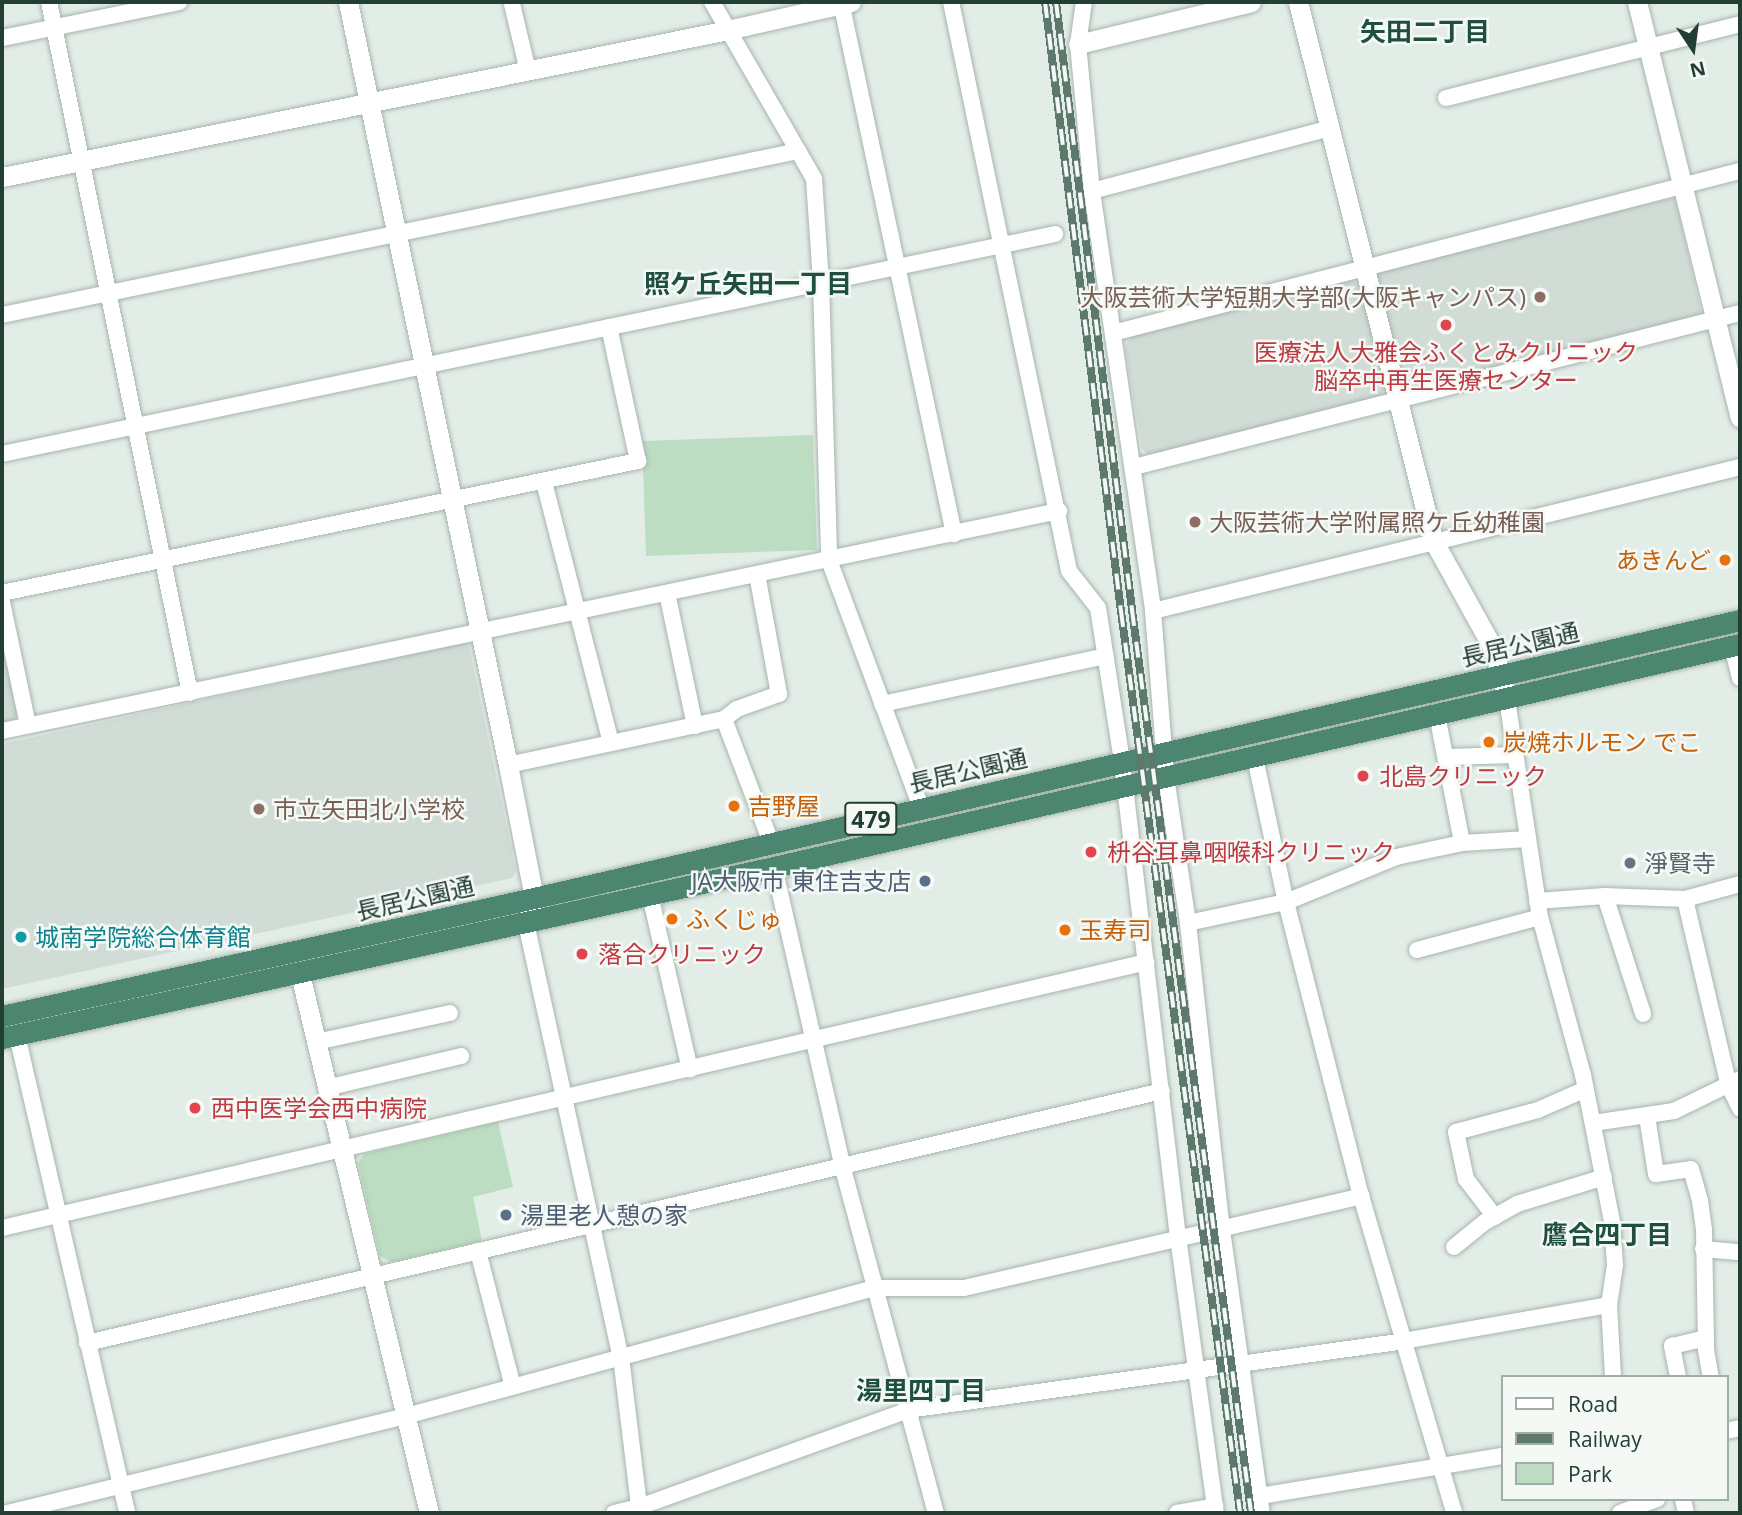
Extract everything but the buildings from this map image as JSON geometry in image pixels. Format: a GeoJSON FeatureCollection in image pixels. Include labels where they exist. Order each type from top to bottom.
{"type":"FeatureCollection","features":[{"type":"Feature","properties":{"kind":"highway","name":"長居公園通"},"geometry":{"type":"LineString","coordinates":[[2,1016],[534,898],[1740,621]]}},
{"type":"Feature","properties":{"kind":"highway","name":"長居公園通"},"geometry":{"type":"LineString","coordinates":[[10,1037],[1255,758],[1736,645]]}},
{"type":"Feature","properties":{"kind":"street"},"geometry":{"type":"LineString","coordinates":[[49,2],[190,693]]}},
{"type":"Feature","properties":{"kind":"street"},"geometry":{"type":"LineString","coordinates":[[2,38],[179,2]]}},
{"type":"Feature","properties":{"kind":"street"},"geometry":{"type":"LineString","coordinates":[[348,2],[534,898],[526,923],[562,1099],[621,1357],[639,1510]]}},
{"type":"Feature","properties":{"kind":"street"},"geometry":{"type":"LineString","coordinates":[[712,2],[814,179],[821,283],[829,560],[921,808]]}},
{"type":"Feature","properties":{"kind":"street"},"geometry":{"type":"LineString","coordinates":[[951,2],[1059,511],[1069,571],[1098,608],[1122,761],[1178,1237],[1216,1510],[1177,1513]]}},
{"type":"Feature","properties":{"kind":"street"},"geometry":{"type":"LineString","coordinates":[[1084,2],[1078,44],[1093,191],[1153,611],[1166,777],[1188,923],[1222,1230],[1262,1513]]}},
{"type":"Feature","properties":{"kind":"street"},"geometry":{"type":"LineString","coordinates":[[1078,44],[1251,2]]}},
{"type":"Feature","properties":{"kind":"street"},"geometry":{"type":"LineString","coordinates":[[1298,2],[1433,540],[1494,650],[1502,674],[1538,909],[1586,1089],[1612,1223],[1615,1265],[1609,1305],[1609,1375]]}},
{"type":"Feature","properties":{"kind":"street"},"geometry":{"type":"LineString","coordinates":[[1637,2],[1740,417]]}},
{"type":"Feature","properties":{"kind":"street"},"geometry":{"type":"LineString","coordinates":[[2,177],[728,30],[844,3],[954,534]]}},
{"type":"Feature","properties":{"kind":"street"},"geometry":{"type":"LineString","coordinates":[[512,4],[528,71]]}},
{"type":"Feature","properties":{"kind":"street"},"geometry":{"type":"LineString","coordinates":[[1446,98],[1740,24]]}},
{"type":"Feature","properties":{"kind":"street"},"geometry":{"type":"LineString","coordinates":[[1093,191],[1330,128]]}},
{"type":"Feature","properties":{"kind":"street"},"geometry":{"type":"LineString","coordinates":[[2,315],[797,151]]}},
{"type":"Feature","properties":{"kind":"street"},"geometry":{"type":"LineString","coordinates":[[1112,333],[1740,171]]}},
{"type":"Feature","properties":{"kind":"street"},"geometry":{"type":"LineString","coordinates":[[2,454],[1055,234]]}},
{"type":"Feature","properties":{"kind":"street"},"geometry":{"type":"LineString","coordinates":[[1134,467],[1740,313]]}},
{"type":"Feature","properties":{"kind":"street"},"geometry":{"type":"LineString","coordinates":[[2,593],[638,461],[609,327]]}},
{"type":"Feature","properties":{"kind":"street"},"geometry":{"type":"LineString","coordinates":[[1153,611],[1433,540],[1740,467]]}},
{"type":"Feature","properties":{"kind":"street"},"geometry":{"type":"LineString","coordinates":[[544,482],[575,612],[611,743]]}},
{"type":"Feature","properties":{"kind":"street"},"geometry":{"type":"LineString","coordinates":[[2,731],[1059,511]]}},
{"type":"Feature","properties":{"kind":"street"},"geometry":{"type":"LineString","coordinates":[[508,765],[724,719],[737,709],[779,694],[757,574]]}},
{"type":"Feature","properties":{"kind":"street"},"geometry":{"type":"LineString","coordinates":[[667,593],[695,726]]}},
{"type":"Feature","properties":{"kind":"street"},"geometry":{"type":"LineString","coordinates":[[2,602],[28,725]]}},
{"type":"Feature","properties":{"kind":"street"},"geometry":{"type":"LineString","coordinates":[[1736,645],[1740,678]]}},
{"type":"Feature","properties":{"kind":"street"},"geometry":{"type":"LineString","coordinates":[[882,704],[1106,656]]}},
{"type":"Feature","properties":{"kind":"street"},"geometry":{"type":"LineString","coordinates":[[1437,715],[1462,843]]}},
{"type":"Feature","properties":{"kind":"street"},"geometry":{"type":"LineString","coordinates":[[724,719],[771,842]]}},
{"type":"Feature","properties":{"kind":"street"},"geometry":{"type":"LineString","coordinates":[[1446,757],[1515,755]]}},
{"type":"Feature","properties":{"kind":"street"},"geometry":{"type":"LineString","coordinates":[[1255,758],[1286,902],[1362,1196],[1454,1513]]}},
{"type":"Feature","properties":{"kind":"street"},"geometry":{"type":"LineString","coordinates":[[1188,923],[1286,902],[1396,857],[1462,843],[1528,839]]}},
{"type":"Feature","properties":{"kind":"street"},"geometry":{"type":"LineString","coordinates":[[774,867],[842,1165],[873,1288],[936,1513]]}},
{"type":"Feature","properties":{"kind":"street"},"geometry":{"type":"LineString","coordinates":[[1417,950],[1538,909],[1605,896],[1685,899],[1740,884]]}},
{"type":"Feature","properties":{"kind":"street"},"geometry":{"type":"LineString","coordinates":[[650,895],[690,1069]]}},
{"type":"Feature","properties":{"kind":"street"},"geometry":{"type":"LineString","coordinates":[[1605,896],[1643,1014]]}},
{"type":"Feature","properties":{"kind":"street"},"geometry":{"type":"LineString","coordinates":[[1685,899],[1740,1109]]}},
{"type":"Feature","properties":{"kind":"street"},"geometry":{"type":"LineString","coordinates":[[2,1228],[1147,962]]}},
{"type":"Feature","properties":{"kind":"street"},"geometry":{"type":"LineString","coordinates":[[300,974],[429,1513]]}},
{"type":"Feature","properties":{"kind":"street"},"geometry":{"type":"LineString","coordinates":[[316,1042],[450,1013]]}},
{"type":"Feature","properties":{"kind":"street"},"geometry":{"type":"LineString","coordinates":[[10,1037],[58,1215],[127,1513]]}},
{"type":"Feature","properties":{"kind":"street"},"geometry":{"type":"LineString","coordinates":[[326,1088],[461,1056]]}},
{"type":"Feature","properties":{"kind":"street"},"geometry":{"type":"LineString","coordinates":[[1593,1123],[1674,1111],[1735,1082]]}},
{"type":"Feature","properties":{"kind":"street"},"geometry":{"type":"LineString","coordinates":[[1495,1217],[1466,1180],[1456,1132],[1538,1110],[1586,1089]]}},
{"type":"Feature","properties":{"kind":"street"},"geometry":{"type":"LineString","coordinates":[[87,1343],[1162,1091]]}},
{"type":"Feature","properties":{"kind":"street"},"geometry":{"type":"LineString","coordinates":[[1647,1116],[1656,1174],[1691,1169],[1700,1201],[1706,1338],[1711,1375]]}},
{"type":"Feature","properties":{"kind":"street"},"geometry":{"type":"LineString","coordinates":[[1454,1247],[1495,1217],[1551,1191],[1604,1177]]}},
{"type":"Feature","properties":{"kind":"street"},"geometry":{"type":"LineString","coordinates":[[8,1513],[120,1488],[406,1416],[873,1288],[964,1288],[1362,1196]]}},
{"type":"Feature","properties":{"kind":"street"},"geometry":{"type":"LineString","coordinates":[[1703,1249],[1740,1252]]}},
{"type":"Feature","properties":{"kind":"street"},"geometry":{"type":"LineString","coordinates":[[478,1251],[513,1387]]}},
{"type":"Feature","properties":{"kind":"street"},"geometry":{"type":"LineString","coordinates":[[614,1513],[639,1510],[908,1410],[1403,1341],[1609,1305]]}},
{"type":"Feature","properties":{"kind":"street"},"geometry":{"type":"LineString","coordinates":[[1678,1375],[1672,1346],[1706,1338]]}},
{"type":"Feature","properties":{"kind":"street"},"geometry":{"type":"LineString","coordinates":[[1260,1496],[1500,1456]]}},
{"type":"Feature","properties":{"kind":"street"},"geometry":{"type":"LineString","coordinates":[[1619,1513],[1652,1501]]}},
{"type":"Feature","properties":{"kind":"shaded area","name":"大阪芸術大学短期大学部(大阪キャンパス)"},"geometry":{"type":"Polygon","coordinates":[[[1675,198],[1703,319],[1402,388],[1374,268],[1675,198]]]}},
{"type":"Feature","properties":{"kind":"shaded area","name":"大阪芸術大学短期大学部(大阪キャンパス)"},"geometry":{"type":"Polygon","coordinates":[[[1352,280],[1360,286],[1384,389],[1380,399],[1149,456],[1142,449],[1125,347],[1131,336],[1352,280]]]}},
{"type":"Feature","properties":{"kind":"shaded area","name":"市立矢田北小学校"},"geometry":{"type":"Polygon","coordinates":[[[464,643],[469,646],[516,871],[512,878],[2,989],[2,744],[464,643]]]}},
{"type":"Feature","properties":{"kind":"shaded area"},"geometry":{"type":"Polygon","coordinates":[[[2,644],[17,715],[13,721],[2,723],[2,644]]]}},
{"type":"Feature","properties":{"kind":"green space"},"geometry":{"type":"Polygon","coordinates":[[[813,435],[817,550],[646,556],[642,441],[813,435]]]}},
{"type":"Feature","properties":{"kind":"green space"},"geometry":{"type":"Polygon","coordinates":[[[498,1122],[513,1187],[473,1197],[482,1241],[391,1262],[380,1256],[358,1163],[364,1154],[498,1122]]]}},
{"type":"Feature","properties":{"kind":"railway"},"geometry":{"type":"LineString","coordinates":[[1045,2],[1121,611],[1240,1513]]}},
{"type":"Feature","properties":{"kind":"railway"},"geometry":{"type":"LineString","coordinates":[[1056,2],[1132,610],[1251,1513]]}},
{"type":"Feature","properties":{"kind":"place","name":"大阪芸術大学短期大学部(大阪キャンパス)"},"geometry":{"type":"Point","coordinates":[1540,297]}},
{"type":"Feature","properties":{"kind":"place","name":"医療法人大雅会ふくとみクリニック 脳卒中再生医療センター"},"geometry":{"type":"Point","coordinates":[1446,325]}},
{"type":"Feature","properties":{"kind":"place","name":"大阪芸術大学附属照ケ丘幼稚園"},"geometry":{"type":"Point","coordinates":[1195,522]}},
{"type":"Feature","properties":{"kind":"place","name":"あきんど"},"geometry":{"type":"Point","coordinates":[1725,560]}},
{"type":"Feature","properties":{"kind":"place","name":"炭焼ホルモン でこ"},"geometry":{"type":"Point","coordinates":[1489,742]}},
{"type":"Feature","properties":{"kind":"place","name":"北島クリニック"},"geometry":{"type":"Point","coordinates":[1363,776]}},
{"type":"Feature","properties":{"kind":"place","name":"吉野屋"},"geometry":{"type":"Point","coordinates":[734,806]}},
{"type":"Feature","properties":{"kind":"place","name":"市立矢田北小学校"},"geometry":{"type":"Point","coordinates":[259,809]}},
{"type":"Feature","properties":{"kind":"place","name":"枡谷耳鼻咽喉科クリニック"},"geometry":{"type":"Point","coordinates":[1091,852]}},
{"type":"Feature","properties":{"kind":"place","name":"淨賢寺"},"geometry":{"type":"Point","coordinates":[1630,863]}},
{"type":"Feature","properties":{"kind":"place","name":"JA大阪市 東住吉支店"},"geometry":{"type":"Point","coordinates":[925,881]}},
{"type":"Feature","properties":{"kind":"place","name":"ふくじゅ"},"geometry":{"type":"Point","coordinates":[672,919]}},
{"type":"Feature","properties":{"kind":"place","name":"玉寿司"},"geometry":{"type":"Point","coordinates":[1065,930]}},
{"type":"Feature","properties":{"kind":"place","name":"城南学院総合体育館"},"geometry":{"type":"Point","coordinates":[21,937]}},
{"type":"Feature","properties":{"kind":"place","name":"落合クリニック"},"geometry":{"type":"Point","coordinates":[582,954]}},
{"type":"Feature","properties":{"kind":"place","name":"西中医学会西中病院"},"geometry":{"type":"Point","coordinates":[195,1108]}},
{"type":"Feature","properties":{"kind":"place","name":"湯里老人憩の家"},"geometry":{"type":"Point","coordinates":[506,1215]}},
{"type":"Feature","properties":{"kind":"district","name":"矢田二丁目"},"geometry":{"type":"Point","coordinates":[1425,32]}},
{"type":"Feature","properties":{"kind":"district","name":"照ケ丘矢田一丁目"},"geometry":{"type":"Point","coordinates":[748,284]}},
{"type":"Feature","properties":{"kind":"district","name":"鷹合四丁目"},"geometry":{"type":"Point","coordinates":[1607,1235]}},
{"type":"Feature","properties":{"kind":"district","name":"湯里四丁目"},"geometry":{"type":"Point","coordinates":[921,1391]}}]}
